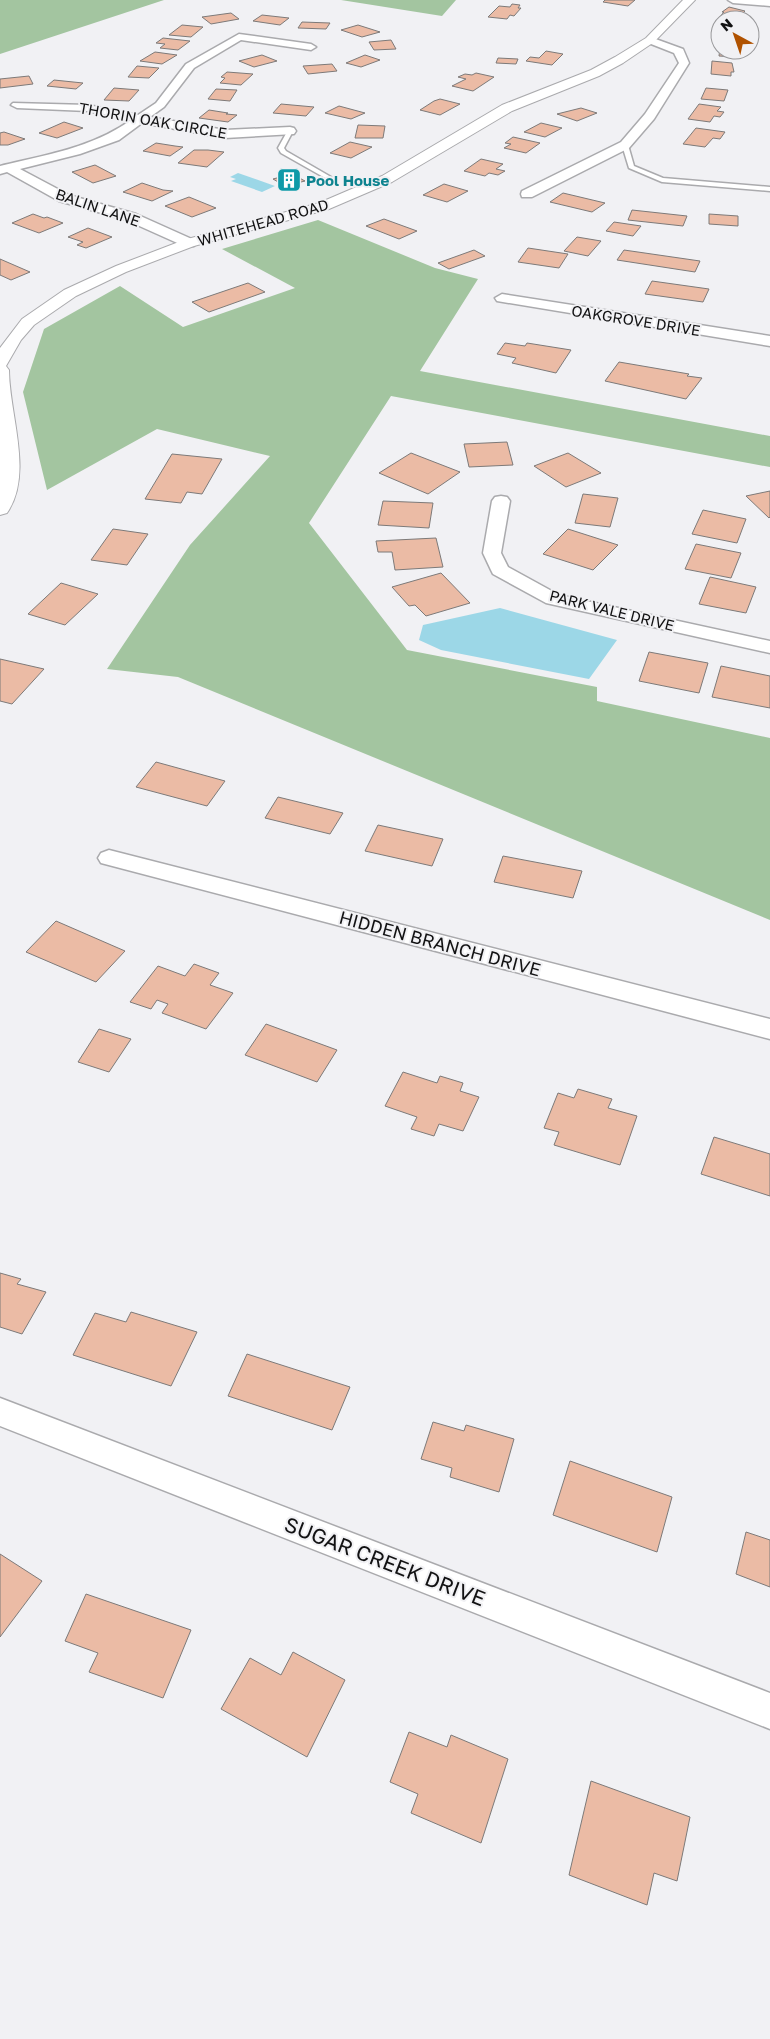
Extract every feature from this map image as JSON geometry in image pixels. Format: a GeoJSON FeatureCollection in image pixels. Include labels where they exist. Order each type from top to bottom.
{"type":"FeatureCollection","features":[{"type":"Feature","properties":{"kind":"street","name":"WHITEHEAD ROAD"},"geometry":{"type":"LineString","coordinates":[[0,363],[14,338],[28,322],[70,293],[121,269],[189,243],[272,221],[358,192],[387,179],[507,108],[595,73],[619,60],[650,40],[690,0]]}},
{"type":"Feature","properties":{"kind":"street"},"geometry":{"type":"LineString","coordinates":[[733,0],[770,4]]}},
{"type":"Feature","properties":{"kind":"street"},"geometry":{"type":"LineString","coordinates":[[4,169],[76,151],[114,137],[144,118],[160,105],[190,66],[239,37],[311,47]]}},
{"type":"Feature","properties":{"kind":"street"},"geometry":{"type":"LineString","coordinates":[[528,194],[625,145],[659,104],[684,63],[679,51],[650,40]]}},
{"type":"Feature","properties":{"kind":"street","name":"THORIN OAK CIRCLE"},"geometry":{"type":"LineString","coordinates":[[17,105],[88,108],[144,118],[174,126],[225,134],[290,131]]}},
{"type":"Feature","properties":{"kind":"street","name":"BALIN LANE"},"geometry":{"type":"LineString","coordinates":[[4,169],[64,198],[131,216],[189,243]]}},
{"type":"Feature","properties":{"kind":"street","name":"OAKGROVE DRIVE"},"geometry":{"type":"LineString","coordinates":[[502,298],[770,341]]}},
{"type":"Feature","properties":{"kind":"street"},"geometry":{"type":"LineString","coordinates":[[0,370],[1,399],[9,445],[9,477],[0,509]]}},
{"type":"Feature","properties":{"kind":"street","name":"PARK VALE DRIVE"},"geometry":{"type":"LineString","coordinates":[[501,501],[492,553],[500,570],[553,599],[770,646]]}},
{"type":"Feature","properties":{"kind":"street","name":"HIDDEN BRANCH DRIVE"},"geometry":{"type":"LineString","coordinates":[[110,858],[770,1029]]}},
{"type":"Feature","properties":{"kind":"street","name":"SUGAR CREEK DRIVE"},"geometry":{"type":"LineString","coordinates":[[0,1412],[770,1711]]}},
{"type":"Feature","properties":{"kind":"lane"},"geometry":{"type":"LineString","coordinates":[[290,131],[281,148],[283,152],[329,178]]}},
{"type":"Feature","properties":{"kind":"lane"},"geometry":{"type":"LineString","coordinates":[[625,145],[631,167],[654,178],[770,189]]}},
{"type":"Feature","properties":{"kind":"green space"},"geometry":{"type":"Polygon","coordinates":[[[0,0],[164,0],[0,54],[0,0]]]}},
{"type":"Feature","properties":{"kind":"green space"},"geometry":{"type":"Polygon","coordinates":[[[341,0],[456,0],[442,16],[341,0]]]}},
{"type":"Feature","properties":{"kind":"green space"},"geometry":{"type":"Polygon","coordinates":[[[318,220],[435,268],[478,279],[420,371],[770,436],[770,467],[391,396],[309,523],[407,650],[597,687],[597,701],[770,738],[770,920],[178,677],[107,669],[190,545],[270,456],[157,429],[47,490],[23,392],[44,329],[120,286],[183,327],[295,288],[222,249],[318,220]]]}},
{"type":"Feature","properties":{"kind":"water"},"geometry":{"type":"Polygon","coordinates":[[[238,173],[275,186],[262,192],[231,181],[236,179],[230,177],[238,173]]]}},
{"type":"Feature","properties":{"kind":"water"},"geometry":{"type":"Polygon","coordinates":[[[500,608],[617,640],[589,679],[441,650],[419,640],[423,625],[500,608]]]}},
{"type":"Feature","properties":{"kind":"building"},"geometry":{"type":"Polygon","coordinates":[[[605,0],[635,0],[628,6],[603,2],[605,0]]]}},
{"type":"Feature","properties":{"kind":"building"},"geometry":{"type":"Polygon","coordinates":[[[512,4],[520,5],[518,8],[521,8],[514,16],[510,15],[507,19],[488,17],[499,6],[510,7],[512,4]]]}},
{"type":"Feature","properties":{"kind":"building"},"geometry":{"type":"Polygon","coordinates":[[[729,7],[741,10],[725,10],[729,7]]]}},
{"type":"Feature","properties":{"kind":"building"},"geometry":{"type":"Polygon","coordinates":[[[231,13],[239,19],[211,24],[202,17],[231,13]]]}},
{"type":"Feature","properties":{"kind":"building"},"geometry":{"type":"Polygon","coordinates":[[[262,15],[289,18],[280,25],[253,21],[262,15]]]}},
{"type":"Feature","properties":{"kind":"building"},"geometry":{"type":"Polygon","coordinates":[[[302,22],[330,23],[326,29],[298,28],[302,22]]]}},
{"type":"Feature","properties":{"kind":"building"},"geometry":{"type":"Polygon","coordinates":[[[182,25],[203,27],[191,37],[169,35],[182,25]]]}},
{"type":"Feature","properties":{"kind":"building"},"geometry":{"type":"Polygon","coordinates":[[[358,25],[380,32],[362,37],[341,30],[358,25]]]}},
{"type":"Feature","properties":{"kind":"building"},"geometry":{"type":"Polygon","coordinates":[[[163,38],[190,41],[178,50],[160,48],[165,44],[156,43],[163,38]]]}},
{"type":"Feature","properties":{"kind":"building"},"geometry":{"type":"Polygon","coordinates":[[[391,40],[396,49],[374,50],[369,42],[391,40]]]}},
{"type":"Feature","properties":{"kind":"building"},"geometry":{"type":"Polygon","coordinates":[[[546,51],[563,54],[552,65],[526,61],[530,57],[539,58],[546,51]]]}},
{"type":"Feature","properties":{"kind":"building"},"geometry":{"type":"Polygon","coordinates":[[[155,52],[177,55],[162,64],[140,61],[155,52]]]}},
{"type":"Feature","properties":{"kind":"building"},"geometry":{"type":"Polygon","coordinates":[[[262,55],[277,61],[254,67],[239,61],[262,55]]]}},
{"type":"Feature","properties":{"kind":"building"},"geometry":{"type":"Polygon","coordinates":[[[365,55],[380,60],[361,67],[346,63],[365,55]]]}},
{"type":"Feature","properties":{"kind":"building"},"geometry":{"type":"Polygon","coordinates":[[[498,58],[518,59],[516,64],[496,63],[498,58]]]}},
{"type":"Feature","properties":{"kind":"building"},"geometry":{"type":"Polygon","coordinates":[[[712,61],[732,63],[734,72],[731,72],[731,76],[711,74],[712,61]]]}},
{"type":"Feature","properties":{"kind":"building"},"geometry":{"type":"Polygon","coordinates":[[[332,64],[337,71],[308,74],[303,66],[332,64]]]}},
{"type":"Feature","properties":{"kind":"building"},"geometry":{"type":"Polygon","coordinates":[[[137,66],[159,68],[149,78],[128,77],[137,66]]]}},
{"type":"Feature","properties":{"kind":"building"},"geometry":{"type":"Polygon","coordinates":[[[227,72],[253,74],[241,85],[220,83],[225,78],[221,77],[227,72]]]}},
{"type":"Feature","properties":{"kind":"building"},"geometry":{"type":"Polygon","coordinates":[[[476,73],[494,77],[473,91],[452,86],[466,79],[458,77],[476,73]]]}},
{"type":"Feature","properties":{"kind":"building"},"geometry":{"type":"Polygon","coordinates":[[[29,76],[33,84],[0,88],[0,79],[29,76]]]}},
{"type":"Feature","properties":{"kind":"building"},"geometry":{"type":"Polygon","coordinates":[[[54,80],[83,83],[76,89],[47,86],[54,80]]]}},
{"type":"Feature","properties":{"kind":"building"},"geometry":{"type":"Polygon","coordinates":[[[114,88],[139,90],[129,101],[104,100],[114,88]]]}},
{"type":"Feature","properties":{"kind":"building"},"geometry":{"type":"Polygon","coordinates":[[[706,88],[728,90],[724,101],[701,99],[706,88]]]}},
{"type":"Feature","properties":{"kind":"building"},"geometry":{"type":"Polygon","coordinates":[[[216,89],[237,90],[230,101],[208,99],[216,89]]]}},
{"type":"Feature","properties":{"kind":"building"},"geometry":{"type":"Polygon","coordinates":[[[440,99],[460,104],[440,115],[420,110],[434,101],[440,99]]]}},
{"type":"Feature","properties":{"kind":"building"},"geometry":{"type":"Polygon","coordinates":[[[281,104],[314,107],[306,116],[273,113],[281,104]]]}},
{"type":"Feature","properties":{"kind":"building"},"geometry":{"type":"Polygon","coordinates":[[[699,104],[721,107],[717,111],[724,112],[720,117],[714,116],[710,122],[688,119],[699,104]]]}},
{"type":"Feature","properties":{"kind":"building"},"geometry":{"type":"Polygon","coordinates":[[[339,106],[365,113],[351,119],[325,113],[339,106]]]}},
{"type":"Feature","properties":{"kind":"building"},"geometry":{"type":"Polygon","coordinates":[[[581,108],[597,113],[577,121],[557,114],[581,108]]]}},
{"type":"Feature","properties":{"kind":"building"},"geometry":{"type":"Polygon","coordinates":[[[209,110],[237,115],[228,122],[199,118],[209,110]]]}},
{"type":"Feature","properties":{"kind":"building"},"geometry":{"type":"Polygon","coordinates":[[[64,122],[83,128],[57,138],[39,133],[64,122]]]}},
{"type":"Feature","properties":{"kind":"building"},"geometry":{"type":"Polygon","coordinates":[[[541,123],[562,128],[545,137],[524,132],[541,123]]]}},
{"type":"Feature","properties":{"kind":"building"},"geometry":{"type":"Polygon","coordinates":[[[358,125],[385,126],[383,138],[355,138],[358,125]]]}},
{"type":"Feature","properties":{"kind":"building"},"geometry":{"type":"Polygon","coordinates":[[[696,128],[725,132],[720,139],[713,138],[705,147],[683,144],[696,128]]]}},
{"type":"Feature","properties":{"kind":"building"},"geometry":{"type":"Polygon","coordinates":[[[4,132],[25,139],[8,145],[0,145],[0,133],[4,132]]]}},
{"type":"Feature","properties":{"kind":"building"},"geometry":{"type":"Polygon","coordinates":[[[513,137],[540,143],[526,153],[504,148],[511,144],[505,143],[513,137]]]}},
{"type":"Feature","properties":{"kind":"building"},"geometry":{"type":"Polygon","coordinates":[[[350,142],[372,147],[351,158],[330,153],[350,142]]]}},
{"type":"Feature","properties":{"kind":"building"},"geometry":{"type":"Polygon","coordinates":[[[156,143],[183,147],[170,156],[143,151],[156,143]]]}},
{"type":"Feature","properties":{"kind":"building"},"geometry":{"type":"Polygon","coordinates":[[[194,150],[224,152],[207,167],[178,163],[194,150]]]}},
{"type":"Feature","properties":{"kind":"building"},"geometry":{"type":"Polygon","coordinates":[[[481,159],[503,164],[496,169],[505,171],[498,175],[489,173],[485,176],[464,171],[481,159]]]}},
{"type":"Feature","properties":{"kind":"building"},"geometry":{"type":"Polygon","coordinates":[[[95,165],[116,176],[93,183],[72,172],[95,165]]]}},
{"type":"Feature","properties":{"kind":"building","name":"Pool House"},"geometry":{"type":"Polygon","coordinates":[[[292,174],[305,181],[285,186],[273,179],[292,174]]]}},
{"type":"Feature","properties":{"kind":"building"},"geometry":{"type":"Polygon","coordinates":[[[142,183],[163,190],[173,191],[152,201],[123,192],[142,183]]]}},
{"type":"Feature","properties":{"kind":"building"},"geometry":{"type":"Polygon","coordinates":[[[444,184],[468,191],[447,202],[423,195],[444,184]]]}},
{"type":"Feature","properties":{"kind":"building"},"geometry":{"type":"Polygon","coordinates":[[[563,193],[605,203],[592,212],[550,202],[563,193]]]}},
{"type":"Feature","properties":{"kind":"building"},"geometry":{"type":"Polygon","coordinates":[[[189,197],[216,208],[192,217],[165,206],[189,197]]]}},
{"type":"Feature","properties":{"kind":"building"},"geometry":{"type":"Polygon","coordinates":[[[632,210],[687,216],[683,226],[628,220],[632,210]]]}},
{"type":"Feature","properties":{"kind":"building"},"geometry":{"type":"Polygon","coordinates":[[[33,214],[63,223],[39,233],[12,223],[33,214]]]}},
{"type":"Feature","properties":{"kind":"building"},"geometry":{"type":"Polygon","coordinates":[[[709,214],[738,216],[738,226],[709,224],[709,214]]]}},
{"type":"Feature","properties":{"kind":"building"},"geometry":{"type":"Polygon","coordinates":[[[384,219],[417,231],[399,239],[366,226],[384,219]]]}},
{"type":"Feature","properties":{"kind":"building"},"geometry":{"type":"Polygon","coordinates":[[[614,222],[641,226],[633,236],[606,231],[614,222]]]}},
{"type":"Feature","properties":{"kind":"building"},"geometry":{"type":"Polygon","coordinates":[[[88,228],[112,237],[86,248],[77,245],[83,242],[68,237],[88,228]]]}},
{"type":"Feature","properties":{"kind":"building"},"geometry":{"type":"Polygon","coordinates":[[[577,237],[601,241],[588,256],[564,251],[577,237]]]}},
{"type":"Feature","properties":{"kind":"building"},"geometry":{"type":"Polygon","coordinates":[[[528,248],[568,254],[559,268],[518,262],[528,248]]]}},
{"type":"Feature","properties":{"kind":"building"},"geometry":{"type":"Polygon","coordinates":[[[474,250],[485,256],[449,269],[438,263],[474,250]]]}},
{"type":"Feature","properties":{"kind":"building"},"geometry":{"type":"Polygon","coordinates":[[[624,250],[700,261],[695,272],[617,260],[624,250]]]}},
{"type":"Feature","properties":{"kind":"building"},"geometry":{"type":"Polygon","coordinates":[[[0,259],[30,272],[11,280],[0,275],[0,259]]]}},
{"type":"Feature","properties":{"kind":"building"},"geometry":{"type":"Polygon","coordinates":[[[652,281],[709,289],[703,302],[645,294],[652,281]]]}},
{"type":"Feature","properties":{"kind":"building"},"geometry":{"type":"Polygon","coordinates":[[[248,283],[265,292],[209,312],[192,302],[248,283]]]}},
{"type":"Feature","properties":{"kind":"building"},"geometry":{"type":"Polygon","coordinates":[[[505,343],[525,346],[527,343],[571,350],[556,373],[512,363],[516,358],[497,354],[505,343]]]}},
{"type":"Feature","properties":{"kind":"building"},"geometry":{"type":"Polygon","coordinates":[[[619,362],[702,378],[686,399],[605,381],[619,362]]]}},
{"type":"Feature","properties":{"kind":"building"},"geometry":{"type":"Polygon","coordinates":[[[507,442],[513,465],[469,467],[464,444],[507,442]]]}},
{"type":"Feature","properties":{"kind":"building"},"geometry":{"type":"Polygon","coordinates":[[[411,453],[460,472],[428,494],[379,473],[411,453]]]}},
{"type":"Feature","properties":{"kind":"building"},"geometry":{"type":"Polygon","coordinates":[[[568,453],[601,473],[566,487],[534,466],[568,453]]]}},
{"type":"Feature","properties":{"kind":"building"},"geometry":{"type":"Polygon","coordinates":[[[172,454],[222,459],[202,494],[187,492],[181,503],[145,499],[172,454]]]}},
{"type":"Feature","properties":{"kind":"building"},"geometry":{"type":"Polygon","coordinates":[[[770,491],[770,517],[769,518],[746,496],[770,491]]]}},
{"type":"Feature","properties":{"kind":"building"},"geometry":{"type":"Polygon","coordinates":[[[583,494],[618,498],[610,527],[575,523],[583,494]]]}},
{"type":"Feature","properties":{"kind":"building"},"geometry":{"type":"Polygon","coordinates":[[[383,501],[433,503],[429,528],[378,525],[383,501]]]}},
{"type":"Feature","properties":{"kind":"building"},"geometry":{"type":"Polygon","coordinates":[[[703,510],[746,519],[737,543],[692,534],[703,510]]]}},
{"type":"Feature","properties":{"kind":"building"},"geometry":{"type":"Polygon","coordinates":[[[113,529],[148,534],[127,565],[91,560],[113,529]]]}},
{"type":"Feature","properties":{"kind":"building"},"geometry":{"type":"Polygon","coordinates":[[[568,529],[618,545],[593,570],[543,554],[568,529]]]}},
{"type":"Feature","properties":{"kind":"building"},"geometry":{"type":"Polygon","coordinates":[[[436,538],[443,567],[395,570],[392,552],[378,552],[376,541],[436,538]]]}},
{"type":"Feature","properties":{"kind":"building"},"geometry":{"type":"Polygon","coordinates":[[[696,544],[741,553],[731,578],[685,569],[696,544]]]}},
{"type":"Feature","properties":{"kind":"building"},"geometry":{"type":"Polygon","coordinates":[[[441,573],[470,603],[426,616],[415,605],[409,606],[392,587],[441,573]]]}},
{"type":"Feature","properties":{"kind":"building"},"geometry":{"type":"Polygon","coordinates":[[[710,577],[756,587],[746,613],[699,604],[710,577]]]}},
{"type":"Feature","properties":{"kind":"building"},"geometry":{"type":"Polygon","coordinates":[[[61,583],[98,594],[65,625],[28,614],[61,583]]]}},
{"type":"Feature","properties":{"kind":"building"},"geometry":{"type":"Polygon","coordinates":[[[649,652],[708,663],[699,693],[639,681],[649,652]]]}},
{"type":"Feature","properties":{"kind":"building"},"geometry":{"type":"Polygon","coordinates":[[[0,659],[44,669],[12,704],[0,701],[0,659]]]}},
{"type":"Feature","properties":{"kind":"building"},"geometry":{"type":"Polygon","coordinates":[[[721,666],[770,676],[770,708],[712,697],[721,666]]]}},
{"type":"Feature","properties":{"kind":"building"},"geometry":{"type":"Polygon","coordinates":[[[156,762],[225,781],[207,806],[136,787],[156,762]]]}},
{"type":"Feature","properties":{"kind":"building"},"geometry":{"type":"Polygon","coordinates":[[[278,797],[343,813],[330,834],[265,818],[278,797]]]}},
{"type":"Feature","properties":{"kind":"building"},"geometry":{"type":"Polygon","coordinates":[[[378,825],[443,839],[432,866],[365,851],[378,825]]]}},
{"type":"Feature","properties":{"kind":"building"},"geometry":{"type":"Polygon","coordinates":[[[503,856],[582,871],[573,898],[494,882],[503,856]]]}},
{"type":"Feature","properties":{"kind":"building"},"geometry":{"type":"Polygon","coordinates":[[[56,921],[125,951],[96,982],[26,952],[56,921]]]}},
{"type":"Feature","properties":{"kind":"building"},"geometry":{"type":"Polygon","coordinates":[[[194,964],[219,973],[210,985],[233,993],[206,1029],[162,1013],[168,1004],[157,1000],[151,1009],[130,1002],[158,966],[185,976],[194,964]]]}},
{"type":"Feature","properties":{"kind":"building"},"geometry":{"type":"Polygon","coordinates":[[[266,1024],[337,1050],[317,1082],[245,1055],[266,1024]]]}},
{"type":"Feature","properties":{"kind":"building"},"geometry":{"type":"Polygon","coordinates":[[[99,1029],[131,1039],[109,1072],[78,1062],[99,1029]]]}},
{"type":"Feature","properties":{"kind":"building"},"geometry":{"type":"Polygon","coordinates":[[[403,1072],[437,1083],[440,1076],[463,1083],[460,1091],[479,1097],[463,1131],[439,1124],[434,1136],[411,1129],[417,1117],[385,1106],[403,1072]]]}},
{"type":"Feature","properties":{"kind":"building"},"geometry":{"type":"Polygon","coordinates":[[[578,1089],[612,1099],[608,1108],[637,1116],[620,1165],[554,1145],[559,1132],[544,1128],[558,1093],[574,1098],[578,1089]]]}},
{"type":"Feature","properties":{"kind":"building"},"geometry":{"type":"Polygon","coordinates":[[[714,1137],[770,1154],[770,1196],[701,1174],[714,1137]]]}},
{"type":"Feature","properties":{"kind":"building"},"geometry":{"type":"Polygon","coordinates":[[[0,1273],[21,1279],[17,1284],[46,1292],[22,1334],[0,1327],[0,1273]]]}},
{"type":"Feature","properties":{"kind":"building"},"geometry":{"type":"Polygon","coordinates":[[[131,1312],[197,1332],[171,1386],[73,1355],[95,1313],[126,1322],[131,1312]]]}},
{"type":"Feature","properties":{"kind":"building"},"geometry":{"type":"Polygon","coordinates":[[[247,1354],[350,1387],[332,1430],[228,1396],[247,1354]]]}},
{"type":"Feature","properties":{"kind":"building"},"geometry":{"type":"Polygon","coordinates":[[[433,1422],[464,1431],[466,1425],[514,1439],[499,1492],[450,1477],[452,1468],[421,1459],[433,1422]]]}},
{"type":"Feature","properties":{"kind":"building"},"geometry":{"type":"Polygon","coordinates":[[[570,1461],[672,1497],[657,1552],[553,1515],[570,1461]]]}},
{"type":"Feature","properties":{"kind":"building"},"geometry":{"type":"Polygon","coordinates":[[[746,1532],[770,1540],[770,1587],[736,1574],[746,1532]]]}},
{"type":"Feature","properties":{"kind":"building"},"geometry":{"type":"Polygon","coordinates":[[[0,1554],[42,1581],[0,1637],[0,1554]]]}},
{"type":"Feature","properties":{"kind":"building"},"geometry":{"type":"Polygon","coordinates":[[[86,1594],[191,1630],[163,1698],[89,1672],[98,1653],[65,1641],[86,1594]]]}},
{"type":"Feature","properties":{"kind":"building"},"geometry":{"type":"Polygon","coordinates":[[[293,1652],[345,1680],[307,1757],[221,1709],[250,1658],[281,1675],[293,1652]]]}},
{"type":"Feature","properties":{"kind":"building"},"geometry":{"type":"Polygon","coordinates":[[[409,1732],[447,1747],[451,1735],[508,1759],[481,1843],[411,1813],[418,1794],[390,1782],[409,1732]]]}},
{"type":"Feature","properties":{"kind":"building"},"geometry":{"type":"Polygon","coordinates":[[[591,1781],[690,1817],[677,1881],[654,1873],[647,1905],[569,1875],[591,1781]]]}},
{"type":"Feature","properties":{"kind":"place","name":"Pool House"},"geometry":{"type":"Point","coordinates":[289,180]}}]}
